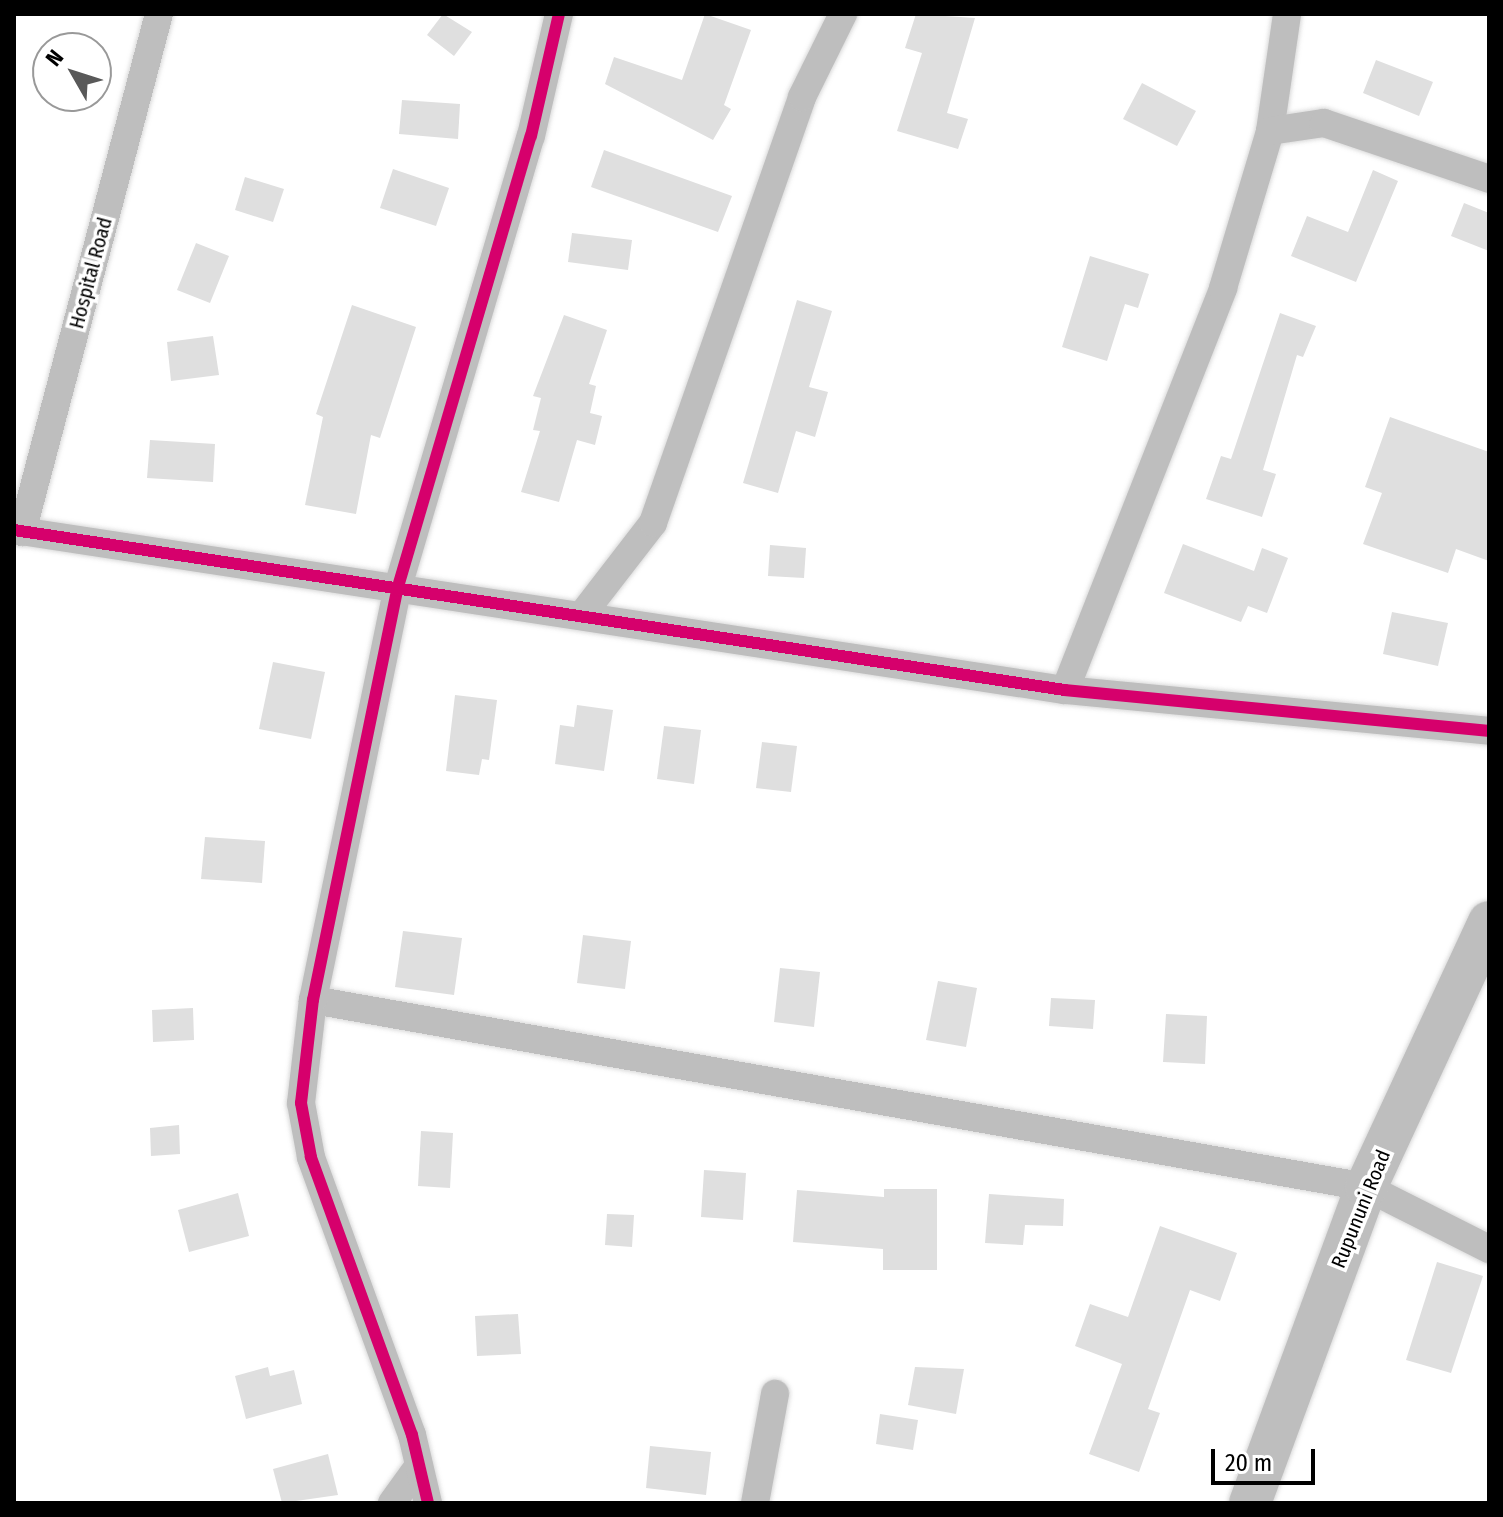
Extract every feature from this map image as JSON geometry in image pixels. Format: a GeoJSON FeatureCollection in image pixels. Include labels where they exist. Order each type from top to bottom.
{"type":"FeatureCollection","features":[{"type":"Feature","properties":{"kind":"main road","name":"Rupununi Road"},"geometry":{"type":"LineString","coordinates":[[1250,1503],[1366,1187],[1489,922]]}},
{"type":"Feature","properties":{"kind":"street","name":"Hospital Road"},"geometry":{"type":"LineString","coordinates":[[18,531],[159,14]]}},
{"type":"Feature","properties":{"kind":"street"},"geometry":{"type":"LineString","coordinates":[[428,1503],[311,1157],[301,1103],[313,1000],[397,590],[531,136],[559,14]]}},
{"type":"Feature","properties":{"kind":"street"},"geometry":{"type":"LineString","coordinates":[[585,611],[653,523],[802,97],[843,14]]}},
{"type":"Feature","properties":{"kind":"street"},"geometry":{"type":"LineString","coordinates":[[1065,690],[1223,288],[1270,131],[1287,14]]}},
{"type":"Feature","properties":{"kind":"street"},"geometry":{"type":"LineString","coordinates":[[1270,131],[1324,123],[1489,179]]}},
{"type":"Feature","properties":{"kind":"street"},"geometry":{"type":"LineString","coordinates":[[18,531],[397,590],[585,611],[1065,690],[1489,731]]}},
{"type":"Feature","properties":{"kind":"street"},"geometry":{"type":"LineString","coordinates":[[313,1000],[1366,1187],[1489,1249]]}},
{"type":"Feature","properties":{"kind":"street"},"geometry":{"type":"LineString","coordinates":[[755,1503],[775,1394]]}},
{"type":"Feature","properties":{"kind":"street"},"geometry":{"type":"LineString","coordinates":[[392,1503],[418,1467]]}},
{"type":"Feature","properties":{"kind":"building"},"geometry":{"type":"Polygon","coordinates":[[[443,14],[472,32],[454,56],[427,35],[443,14]]]}},
{"type":"Feature","properties":{"kind":"building"},"geometry":{"type":"Polygon","coordinates":[[[705,14],[751,30],[724,105],[731,109],[713,140],[605,84],[614,57],[682,80],[705,14]]]}},
{"type":"Feature","properties":{"kind":"building"},"geometry":{"type":"Polygon","coordinates":[[[916,14],[975,18],[947,113],[968,119],[958,149],[897,131],[922,53],[905,48],[916,14]]]}},
{"type":"Feature","properties":{"kind":"building"},"geometry":{"type":"Polygon","coordinates":[[[1376,60],[1433,82],[1419,116],[1363,93],[1376,60]]]}},
{"type":"Feature","properties":{"kind":"building"},"geometry":{"type":"Polygon","coordinates":[[[1142,83],[1196,111],[1177,146],[1123,119],[1142,83]]]}},
{"type":"Feature","properties":{"kind":"building"},"geometry":{"type":"Polygon","coordinates":[[[402,100],[460,104],[458,139],[399,134],[402,100]]]}},
{"type":"Feature","properties":{"kind":"building"},"geometry":{"type":"Polygon","coordinates":[[[604,150],[732,196],[718,232],[591,187],[604,150]]]}},
{"type":"Feature","properties":{"kind":"building"},"geometry":{"type":"Polygon","coordinates":[[[393,169],[449,188],[436,226],[380,208],[393,169]]]}},
{"type":"Feature","properties":{"kind":"building"},"geometry":{"type":"Polygon","coordinates":[[[1373,170],[1398,181],[1356,282],[1291,256],[1307,216],[1348,232],[1373,170]]]}},
{"type":"Feature","properties":{"kind":"building"},"geometry":{"type":"Polygon","coordinates":[[[245,177],[284,189],[273,222],[235,210],[245,177]]]}},
{"type":"Feature","properties":{"kind":"building"},"geometry":{"type":"Polygon","coordinates":[[[1464,203],[1489,213],[1489,251],[1451,236],[1464,203]]]}},
{"type":"Feature","properties":{"kind":"building"},"geometry":{"type":"Polygon","coordinates":[[[572,233],[632,240],[628,270],[568,262],[572,233]]]}},
{"type":"Feature","properties":{"kind":"building"},"geometry":{"type":"Polygon","coordinates":[[[196,243],[229,256],[210,303],[177,290],[196,243]]]}},
{"type":"Feature","properties":{"kind":"building"},"geometry":{"type":"Polygon","coordinates":[[[1090,256],[1149,274],[1138,308],[1125,304],[1107,361],[1062,347],[1090,256]]]}},
{"type":"Feature","properties":{"kind":"building"},"geometry":{"type":"Polygon","coordinates":[[[797,300],[832,311],[809,387],[828,392],[815,437],[796,431],[778,493],[743,483],[797,300]]]}},
{"type":"Feature","properties":{"kind":"building"},"geometry":{"type":"Polygon","coordinates":[[[352,305],[416,327],[380,438],[371,435],[356,514],[305,505],[323,417],[316,414],[352,305]]]}},
{"type":"Feature","properties":{"kind":"building"},"geometry":{"type":"Polygon","coordinates":[[[1280,313],[1316,326],[1303,357],[1297,355],[1263,470],[1276,474],[1262,517],[1206,499],[1221,456],[1231,459],[1280,313]]]}},
{"type":"Feature","properties":{"kind":"building"},"geometry":{"type":"Polygon","coordinates":[[[564,315],[607,330],[589,384],[596,386],[590,413],[602,416],[595,445],[577,440],[559,502],[521,492],[540,431],[533,430],[541,398],[533,396],[564,315]]]}},
{"type":"Feature","properties":{"kind":"building"},"geometry":{"type":"Polygon","coordinates":[[[213,336],[219,375],[171,381],[167,342],[213,336]]]}},
{"type":"Feature","properties":{"kind":"building"},"geometry":{"type":"Polygon","coordinates":[[[1390,417],[1489,452],[1489,561],[1456,549],[1448,573],[1363,544],[1382,493],[1365,487],[1390,417]]]}},
{"type":"Feature","properties":{"kind":"building"},"geometry":{"type":"Polygon","coordinates":[[[150,440],[215,444],[213,482],[147,478],[150,440]]]}},
{"type":"Feature","properties":{"kind":"building"},"geometry":{"type":"Polygon","coordinates":[[[1183,544],[1254,571],[1262,548],[1288,558],[1267,613],[1248,606],[1241,622],[1164,593],[1183,544]]]}},
{"type":"Feature","properties":{"kind":"building"},"geometry":{"type":"Polygon","coordinates":[[[770,545],[806,548],[804,578],[768,576],[770,545]]]}},
{"type":"Feature","properties":{"kind":"building"},"geometry":{"type":"Polygon","coordinates":[[[1392,612],[1448,623],[1438,666],[1383,654],[1392,612]]]}},
{"type":"Feature","properties":{"kind":"building"},"geometry":{"type":"Polygon","coordinates":[[[273,662],[325,672],[311,739],[259,729],[273,662]]]}},
{"type":"Feature","properties":{"kind":"building"},"geometry":{"type":"Polygon","coordinates":[[[455,695],[497,700],[489,760],[482,759],[479,775],[446,771],[455,695]]]}},
{"type":"Feature","properties":{"kind":"building"},"geometry":{"type":"Polygon","coordinates":[[[577,705],[613,710],[604,771],[555,764],[560,725],[574,727],[577,705]]]}},
{"type":"Feature","properties":{"kind":"building"},"geometry":{"type":"Polygon","coordinates":[[[664,726],[701,730],[694,784],[657,779],[664,726]]]}},
{"type":"Feature","properties":{"kind":"building"},"geometry":{"type":"Polygon","coordinates":[[[762,742],[797,746],[791,792],[756,788],[762,742]]]}},
{"type":"Feature","properties":{"kind":"building"},"geometry":{"type":"Polygon","coordinates":[[[205,837],[265,841],[262,883],[201,879],[205,837]]]}},
{"type":"Feature","properties":{"kind":"building"},"geometry":{"type":"Polygon","coordinates":[[[403,931],[462,938],[454,995],[395,987],[403,931]]]}},
{"type":"Feature","properties":{"kind":"building"},"geometry":{"type":"Polygon","coordinates":[[[583,935],[631,941],[625,989],[577,983],[583,935]]]}},
{"type":"Feature","properties":{"kind":"building"},"geometry":{"type":"Polygon","coordinates":[[[780,968],[820,972],[814,1027],[774,1022],[780,968]]]}},
{"type":"Feature","properties":{"kind":"building"},"geometry":{"type":"Polygon","coordinates":[[[938,981],[977,988],[966,1047],[926,1040],[938,981]]]}},
{"type":"Feature","properties":{"kind":"building"},"geometry":{"type":"Polygon","coordinates":[[[1051,998],[1095,1000],[1093,1029],[1049,1026],[1051,998]]]}},
{"type":"Feature","properties":{"kind":"building"},"geometry":{"type":"Polygon","coordinates":[[[193,1008],[194,1040],[153,1042],[152,1010],[193,1008]]]}},
{"type":"Feature","properties":{"kind":"building"},"geometry":{"type":"Polygon","coordinates":[[[1166,1014],[1207,1016],[1205,1064],[1163,1062],[1166,1014]]]}},
{"type":"Feature","properties":{"kind":"building"},"geometry":{"type":"Polygon","coordinates":[[[179,1125],[180,1154],[151,1156],[150,1128],[179,1125]]]}},
{"type":"Feature","properties":{"kind":"building"},"geometry":{"type":"Polygon","coordinates":[[[421,1131],[453,1133],[450,1188],[418,1186],[421,1131]]]}},
{"type":"Feature","properties":{"kind":"building"},"geometry":{"type":"Polygon","coordinates":[[[704,1170],[746,1173],[743,1220],[701,1217],[704,1170]]]}},
{"type":"Feature","properties":{"kind":"building"},"geometry":{"type":"Polygon","coordinates":[[[884,1189],[937,1189],[937,1270],[883,1270],[883,1249],[793,1242],[797,1190],[884,1197],[884,1189]]]}},
{"type":"Feature","properties":{"kind":"building"},"geometry":{"type":"Polygon","coordinates":[[[238,1193],[249,1236],[189,1252],[178,1210],[238,1193]]]}},
{"type":"Feature","properties":{"kind":"building"},"geometry":{"type":"Polygon","coordinates":[[[989,1194],[1064,1199],[1063,1226],[1025,1225],[1023,1245],[985,1243],[989,1194]]]}},
{"type":"Feature","properties":{"kind":"building"},"geometry":{"type":"Polygon","coordinates":[[[607,1214],[634,1215],[632,1247],[605,1245],[607,1214]]]}},
{"type":"Feature","properties":{"kind":"building"},"geometry":{"type":"Polygon","coordinates":[[[1160,1226],[1237,1253],[1220,1301],[1190,1290],[1148,1409],[1160,1413],[1139,1472],[1089,1454],[1122,1364],[1075,1346],[1090,1304],[1128,1317],[1160,1226]]]}},
{"type":"Feature","properties":{"kind":"building"},"geometry":{"type":"Polygon","coordinates":[[[1437,1262],[1483,1276],[1451,1373],[1406,1360],[1437,1262]]]}},
{"type":"Feature","properties":{"kind":"building"},"geometry":{"type":"Polygon","coordinates":[[[518,1314],[521,1354],[477,1356],[475,1316],[518,1314]]]}},
{"type":"Feature","properties":{"kind":"building"},"geometry":{"type":"Polygon","coordinates":[[[268,1367],[270,1376],[294,1370],[302,1404],[246,1419],[235,1376],[268,1367]]]}},
{"type":"Feature","properties":{"kind":"building"},"geometry":{"type":"Polygon","coordinates":[[[915,1367],[964,1369],[956,1414],[908,1405],[915,1367]]]}},
{"type":"Feature","properties":{"kind":"building"},"geometry":{"type":"Polygon","coordinates":[[[880,1414],[918,1420],[913,1450],[876,1444],[880,1414]]]}},
{"type":"Feature","properties":{"kind":"building"},"geometry":{"type":"Polygon","coordinates":[[[650,1446],[711,1452],[706,1495],[646,1488],[650,1446]]]}},
{"type":"Feature","properties":{"kind":"building"},"geometry":{"type":"Polygon","coordinates":[[[328,1454],[338,1495],[282,1503],[273,1469],[328,1454]]]}},
{"type":"Feature","properties":{"kind":"cycle path"},"geometry":{"type":"LineString","coordinates":[[428,1503],[412,1435],[311,1157],[301,1103],[313,1000],[397,590],[531,136],[559,14]]}},
{"type":"Feature","properties":{"kind":"cycle path"},"geometry":{"type":"LineString","coordinates":[[14,530],[1065,690],[1489,731]]}}]}
